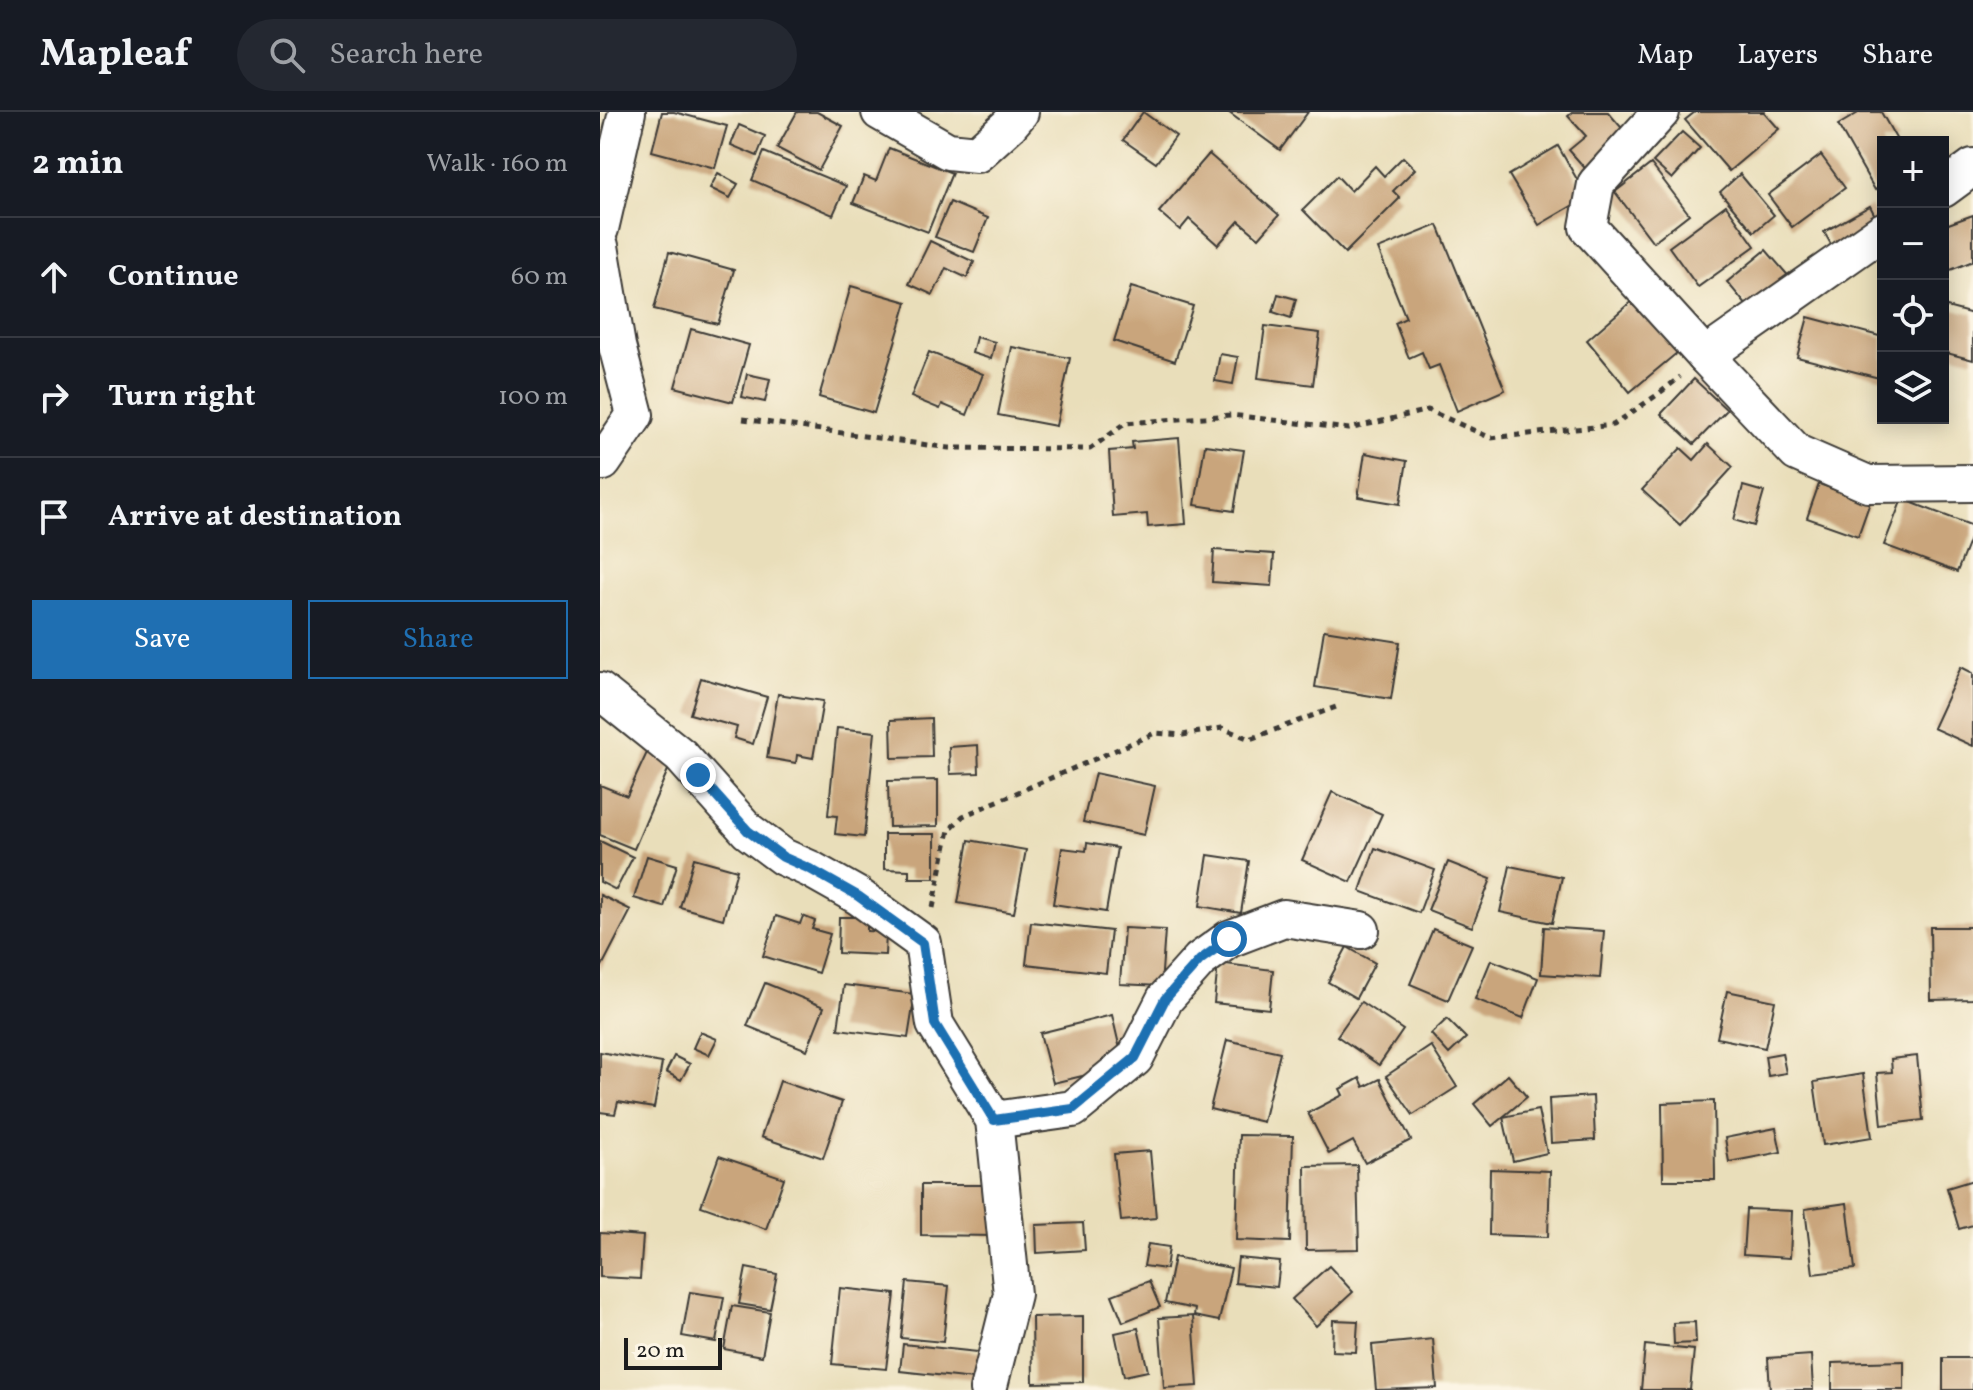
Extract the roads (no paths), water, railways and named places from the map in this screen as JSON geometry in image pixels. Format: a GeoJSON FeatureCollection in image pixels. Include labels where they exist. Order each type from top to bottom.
{"type":"FeatureCollection","features":[{"type":"Feature","properties":{"kind":"street"},"geometry":{"type":"LineString","coordinates":[[600,229],[627,112]]}},
{"type":"Feature","properties":{"kind":"street"},"geometry":{"type":"LineString","coordinates":[[880,112],[948,151],[977,154],[1020,112]]}},
{"type":"Feature","properties":{"kind":"street"},"geometry":{"type":"LineString","coordinates":[[1661,112],[1596,184],[1588,227],[1797,453],[1868,484],[1973,483]]}},
{"type":"Feature","properties":{"kind":"street"},"geometry":{"type":"LineString","coordinates":[[1949,185],[1973,167]]}},
{"type":"Feature","properties":{"kind":"street"},"geometry":{"type":"LineString","coordinates":[[1705,356],[1877,235]]}},
{"type":"Feature","properties":{"kind":"street"},"geometry":{"type":"LineString","coordinates":[[600,246],[617,346],[635,415],[603,462],[600,462]]}},
{"type":"Feature","properties":{"kind":"street"},"geometry":{"type":"LineString","coordinates":[[600,691],[681,756],[759,840],[783,857],[858,896],[923,943],[935,1024],[994,1120],[1012,1294],[988,1390]]}},
{"type":"Feature","properties":{"kind":"street"},"geometry":{"type":"LineString","coordinates":[[994,1120],[1073,1109],[1135,1058],[1165,999],[1200,960],[1229,939],[1284,918],[1361,930]]}}]}
